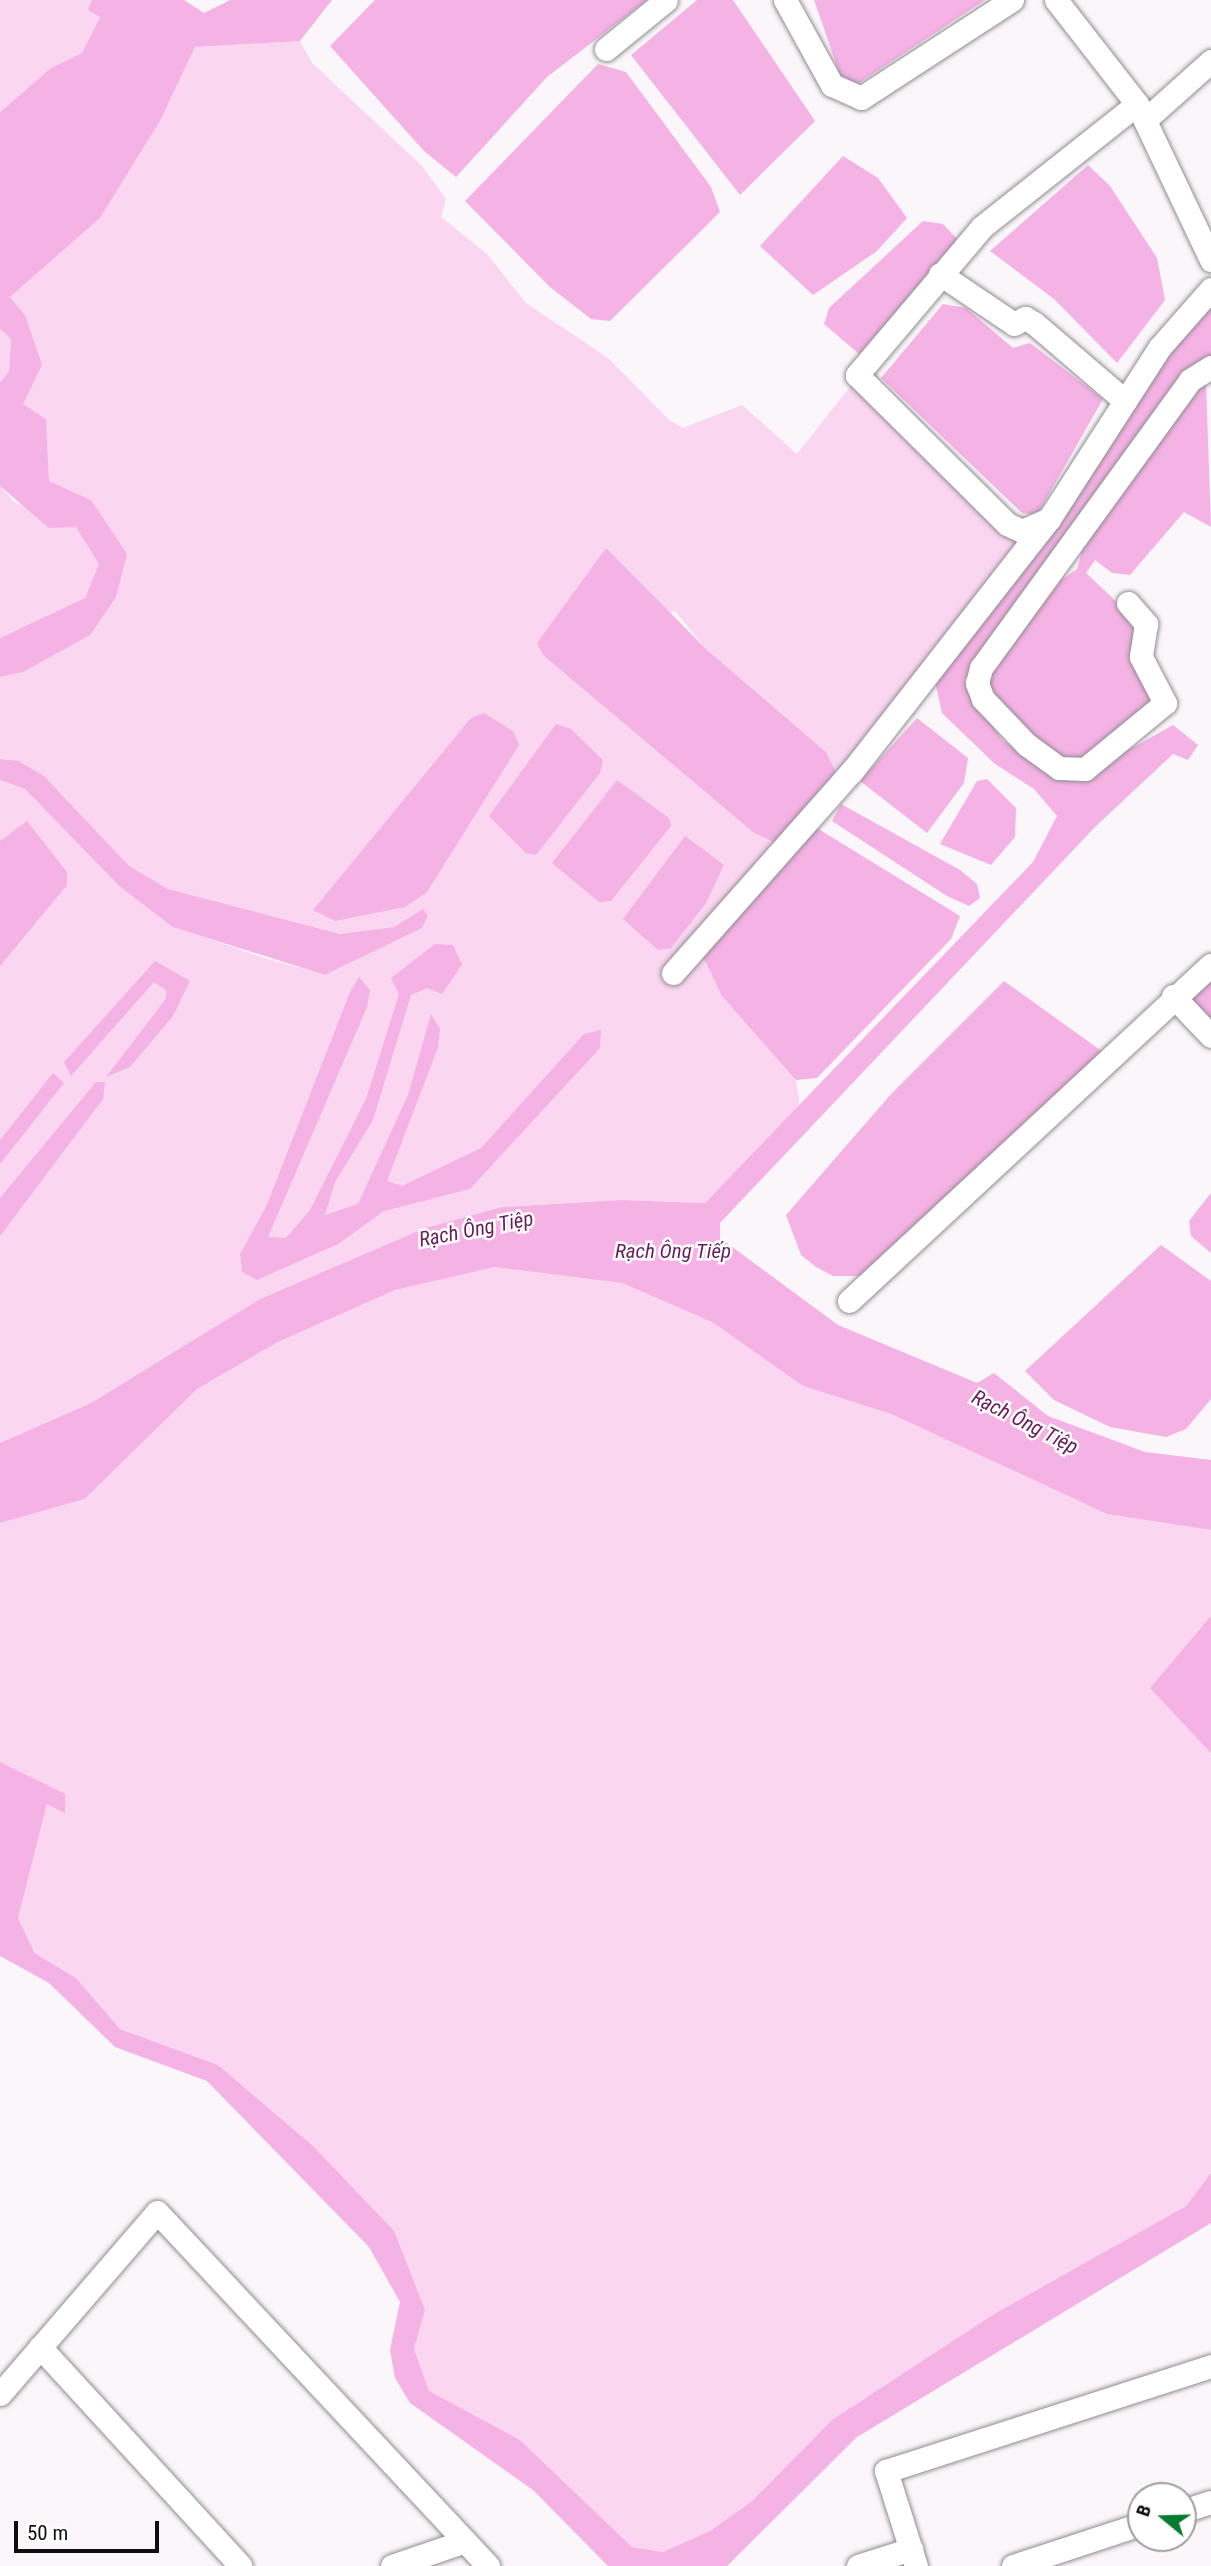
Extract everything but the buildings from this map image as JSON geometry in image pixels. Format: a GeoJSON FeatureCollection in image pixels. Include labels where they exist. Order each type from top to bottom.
{"type":"FeatureCollection","features":[{"type":"Feature","properties":{"kind":"street"},"geometry":{"type":"LineString","coordinates":[[606,49],[666,0]]}},
{"type":"Feature","properties":{"kind":"street"},"geometry":{"type":"LineString","coordinates":[[785,0],[832,85],[861,97],[1012,0]]}},
{"type":"Feature","properties":{"kind":"street"},"geometry":{"type":"LineString","coordinates":[[1056,0],[1141,112],[1211,260]]}},
{"type":"Feature","properties":{"kind":"street"},"geometry":{"type":"LineString","coordinates":[[1049,519],[1022,531],[1007,524],[857,375],[982,227],[1211,61]]}},
{"type":"Feature","properties":{"kind":"street"},"geometry":{"type":"LineString","coordinates":[[940,274],[1014,324],[1025,318],[1034,323],[1125,401]]}},
{"type":"Feature","properties":{"kind":"street"},"geometry":{"type":"LineString","coordinates":[[673,972],[852,771],[1049,519],[1160,347],[1211,289]]}},
{"type":"Feature","properties":{"kind":"street"},"geometry":{"type":"LineString","coordinates":[[1128,603],[1146,624],[1141,657],[1165,703],[1085,769],[1059,768],[1027,745],[983,699],[977,683],[981,668],[1190,380],[1211,367]]}},
{"type":"Feature","properties":{"kind":"street"},"geometry":{"type":"LineString","coordinates":[[849,1301],[1173,996],[1211,965]]}},
{"type":"Feature","properties":{"kind":"street"},"geometry":{"type":"LineString","coordinates":[[1173,996],[1211,1036]]}},
{"type":"Feature","properties":{"kind":"street"},"geometry":{"type":"LineString","coordinates":[[0,2394],[157,2212],[488,2566]]}},
{"type":"Feature","properties":{"kind":"street"},"geometry":{"type":"LineString","coordinates":[[40,2347],[241,2566]]}},
{"type":"Feature","properties":{"kind":"street"},"geometry":{"type":"LineString","coordinates":[[858,2566],[913,2558],[886,2471],[1211,2366]]}},
{"type":"Feature","properties":{"kind":"street"},"geometry":{"type":"LineString","coordinates":[[1013,2566],[1127,2529]]}},
{"type":"Feature","properties":{"kind":"street"},"geometry":{"type":"LineString","coordinates":[[392,2566],[465,2541]]}},
{"type":"Feature","properties":{"kind":"shaded area"},"geometry":{"type":"Polygon","coordinates":[[[0,0],[92,0],[89,10],[100,17],[82,53],[51,68],[0,112],[0,0]]]}},
{"type":"Feature","properties":{"kind":"shaded area"},"geometry":{"type":"Polygon","coordinates":[[[300,41],[312,63],[422,166],[446,199],[441,217],[487,254],[526,303],[607,357],[669,420],[683,428],[742,405],[797,454],[853,383],[1020,538],[838,776],[826,752],[707,650],[675,611],[544,656],[754,833],[778,844],[701,952],[796,1080],[800,1108],[705,1203],[620,1200],[502,1207],[425,1228],[260,1299],[91,1403],[0,1443],[0,780],[25,789],[119,886],[173,926],[258,956],[325,975],[422,928],[428,916],[423,910],[394,927],[340,934],[168,889],[129,867],[44,776],[19,761],[0,759],[0,677],[23,672],[116,598],[91,500],[49,481],[46,419],[23,404],[25,315],[10,297],[100,218],[160,121],[195,47],[300,41]]]}},
{"type":"Feature","properties":{"kind":"shaded area"},"geometry":{"type":"Polygon","coordinates":[[[0,329],[11,339],[9,371],[0,383],[0,329]]]}},
{"type":"Feature","properties":{"kind":"shaded area"},"geometry":{"type":"Polygon","coordinates":[[[0,486],[14,502],[76,527],[100,563],[85,598],[0,638],[0,486]]]}},
{"type":"Feature","properties":{"kind":"shaded area"},"geometry":{"type":"Polygon","coordinates":[[[495,1267],[622,1283],[712,1322],[803,1386],[891,1414],[1107,1514],[1211,1530],[1211,2173],[1186,2206],[994,2314],[832,2420],[752,2501],[710,2531],[663,2552],[632,2547],[520,2440],[429,2391],[414,2349],[425,2310],[218,2065],[120,2029],[76,1978],[36,1953],[18,1918],[47,1804],[65,1795],[0,1762],[0,1523],[86,1499],[197,1389],[276,1343],[395,1290],[495,1267]]]}},
{"type":"Feature","properties":{"kind":"water"},"geometry":{"type":"Polygon","coordinates":[[[92,0],[184,0],[204,13],[230,0],[332,0],[300,41],[195,47],[160,121],[100,218],[10,297],[25,315],[42,365],[23,404],[46,419],[49,481],[91,500],[127,554],[116,597],[90,635],[23,672],[0,677],[0,638],[85,598],[99,564],[76,527],[49,528],[0,486],[0,383],[9,371],[11,339],[0,329],[0,112],[51,68],[82,53],[100,17],[88,10],[92,0]]]}},
{"type":"Feature","properties":{"kind":"water"},"geometry":{"type":"Polygon","coordinates":[[[375,0],[647,0],[547,77],[456,177],[424,151],[330,46],[375,0]]]}},
{"type":"Feature","properties":{"kind":"water"},"geometry":{"type":"Polygon","coordinates":[[[697,0],[733,0],[815,121],[740,195],[631,55],[697,0]]]}},
{"type":"Feature","properties":{"kind":"water"},"geometry":{"type":"Polygon","coordinates":[[[814,0],[985,0],[859,83],[841,78],[814,0]]]}},
{"type":"Feature","properties":{"kind":"water"},"geometry":{"type":"Polygon","coordinates":[[[598,64],[626,72],[711,187],[720,212],[610,321],[591,319],[550,287],[465,201],[598,64]]]}},
{"type":"Feature","properties":{"kind":"water"},"geometry":{"type":"Polygon","coordinates":[[[843,156],[878,178],[907,218],[877,251],[813,295],[760,246],[843,156]]]}},
{"type":"Feature","properties":{"kind":"water"},"geometry":{"type":"Polygon","coordinates":[[[1088,165],[1110,186],[1157,258],[1165,300],[1117,363],[1054,299],[990,251],[1088,165]]]}},
{"type":"Feature","properties":{"kind":"water"},"geometry":{"type":"Polygon","coordinates":[[[923,221],[943,224],[959,241],[859,354],[824,324],[829,308],[923,221]]]}},
{"type":"Feature","properties":{"kind":"water","name":"Rạch Ông Tiếp"},"geometry":{"type":"Polygon","coordinates":[[[1211,299],[1211,359],[964,680],[1002,740],[1051,772],[1082,776],[1173,725],[1198,745],[1188,760],[1173,754],[1095,827],[720,1223],[720,1238],[838,1325],[977,1383],[994,1373],[1048,1416],[1145,1452],[1211,1460],[1211,1530],[1107,1514],[891,1414],[803,1386],[712,1322],[622,1283],[495,1267],[395,1290],[276,1343],[197,1389],[85,1499],[0,1523],[0,1443],[91,1403],[260,1299],[425,1228],[502,1207],[620,1200],[705,1203],[1033,862],[1057,816],[1034,789],[995,764],[942,713],[934,677],[1165,353],[1211,299]]]}},
{"type":"Feature","properties":{"kind":"water"},"geometry":{"type":"Polygon","coordinates":[[[943,304],[966,308],[1013,348],[1030,343],[1103,399],[1037,515],[1022,513],[881,378],[943,304]]]}},
{"type":"Feature","properties":{"kind":"water"},"geometry":{"type":"Polygon","coordinates":[[[1206,383],[1211,527],[1184,512],[1130,575],[1112,573],[1095,560],[1086,573],[1138,622],[1161,691],[1149,718],[1067,766],[987,701],[980,675],[1054,585],[1077,569],[1084,544],[1190,390],[1206,383]]]}},
{"type":"Feature","properties":{"kind":"water"},"geometry":{"type":"Polygon","coordinates":[[[606,548],[707,650],[826,752],[838,776],[778,844],[754,833],[544,656],[537,643],[606,548]]]}},
{"type":"Feature","properties":{"kind":"water"},"geometry":{"type":"Polygon","coordinates":[[[484,713],[513,731],[519,745],[427,892],[405,907],[335,921],[313,910],[471,718],[484,713]]]}},
{"type":"Feature","properties":{"kind":"water"},"geometry":{"type":"Polygon","coordinates":[[[917,718],[968,758],[964,783],[927,833],[860,781],[917,718]]]}},
{"type":"Feature","properties":{"kind":"water"},"geometry":{"type":"Polygon","coordinates":[[[556,724],[571,729],[603,760],[600,773],[536,855],[526,853],[489,816],[556,724]]]}},
{"type":"Feature","properties":{"kind":"water"},"geometry":{"type":"Polygon","coordinates":[[[0,759],[19,761],[44,776],[129,866],[168,889],[340,934],[394,927],[423,909],[428,916],[422,928],[325,975],[173,927],[119,886],[25,789],[0,780],[0,759]]]}},
{"type":"Feature","properties":{"kind":"water"},"geometry":{"type":"Polygon","coordinates":[[[987,779],[1016,808],[1015,837],[991,865],[940,844],[977,781],[987,779]]]}},
{"type":"Feature","properties":{"kind":"water"},"geometry":{"type":"Polygon","coordinates":[[[617,780],[669,818],[671,826],[611,901],[599,902],[552,863],[617,780]]]}},
{"type":"Feature","properties":{"kind":"water"},"geometry":{"type":"Polygon","coordinates":[[[841,804],[960,870],[977,884],[980,898],[969,906],[947,896],[832,821],[841,804]]]}},
{"type":"Feature","properties":{"kind":"water"},"geometry":{"type":"Polygon","coordinates":[[[27,821],[67,872],[67,885],[0,966],[0,841],[27,821]]]}},
{"type":"Feature","properties":{"kind":"water"},"geometry":{"type":"Polygon","coordinates":[[[812,825],[960,916],[951,939],[817,1078],[796,1080],[722,996],[701,952],[812,825]]]}},
{"type":"Feature","properties":{"kind":"water"},"geometry":{"type":"Polygon","coordinates":[[[685,836],[724,865],[706,903],[671,948],[658,950],[623,919],[685,836]]]}},
{"type":"Feature","properties":{"kind":"water"},"geometry":{"type":"Polygon","coordinates":[[[435,944],[453,945],[462,965],[442,994],[427,988],[411,995],[373,1120],[335,1182],[325,1215],[358,1204],[408,1095],[431,1014],[440,1029],[438,1047],[387,1181],[402,1186],[481,1148],[584,1034],[601,1030],[600,1048],[470,1189],[384,1211],[338,1244],[257,1280],[242,1272],[240,1254],[266,1207],[350,992],[359,977],[370,990],[367,1007],[268,1237],[286,1238],[310,1210],[366,1099],[399,994],[391,978],[435,944]]]}},
{"type":"Feature","properties":{"kind":"water"},"geometry":{"type":"Polygon","coordinates":[[[155,961],[190,981],[173,1016],[130,1067],[106,1077],[165,1000],[167,991],[154,982],[71,1076],[64,1062],[155,961]]]}},
{"type":"Feature","properties":{"kind":"water"},"geometry":{"type":"Polygon","coordinates":[[[1211,974],[1211,1026],[1183,997],[1211,974]]]}},
{"type":"Feature","properties":{"kind":"water"},"geometry":{"type":"Polygon","coordinates":[[[1004,981],[1103,1052],[865,1276],[833,1276],[816,1267],[801,1255],[786,1215],[892,1093],[1004,981]]]}},
{"type":"Feature","properties":{"kind":"water"},"geometry":{"type":"Polygon","coordinates":[[[53,1073],[64,1083],[0,1164],[0,1140],[53,1073]]]}},
{"type":"Feature","properties":{"kind":"water"},"geometry":{"type":"Polygon","coordinates":[[[96,1082],[105,1082],[103,1099],[0,1236],[0,1198],[96,1082]]]}},
{"type":"Feature","properties":{"kind":"water"},"geometry":{"type":"Polygon","coordinates":[[[1211,1193],[1211,1253],[1191,1236],[1189,1221],[1211,1193]]]}},
{"type":"Feature","properties":{"kind":"water"},"geometry":{"type":"Polygon","coordinates":[[[1161,1245],[1211,1281],[1211,1399],[1186,1429],[1166,1437],[1110,1427],[1054,1400],[1025,1371],[1161,1245]]]}},
{"type":"Feature","properties":{"kind":"water"},"geometry":{"type":"Polygon","coordinates":[[[1211,1616],[1211,1753],[1150,1688],[1211,1616]]]}},
{"type":"Feature","properties":{"kind":"water"},"geometry":{"type":"Polygon","coordinates":[[[0,1762],[65,1794],[65,1813],[47,1804],[18,1918],[35,1953],[76,1978],[120,2029],[218,2065],[313,2146],[394,2231],[425,2310],[414,2349],[429,2391],[520,2440],[632,2547],[663,2552],[710,2531],[752,2501],[832,2420],[994,2314],[1186,2206],[1211,2173],[1211,2223],[857,2437],[727,2566],[608,2566],[533,2490],[410,2403],[395,2378],[390,2350],[400,2302],[369,2247],[207,2081],[115,2047],[49,1983],[0,1956],[0,1762]]]}},
{"type":"Feature","properties":{"kind":"water label","name":"Rạch Ông Tiệp"},"geometry":{"type":"Point","coordinates":[476,1229]}},
{"type":"Feature","properties":{"kind":"water label","name":"Rạch Ông Tiệp"},"geometry":{"type":"Point","coordinates":[1025,1422]}}]}
